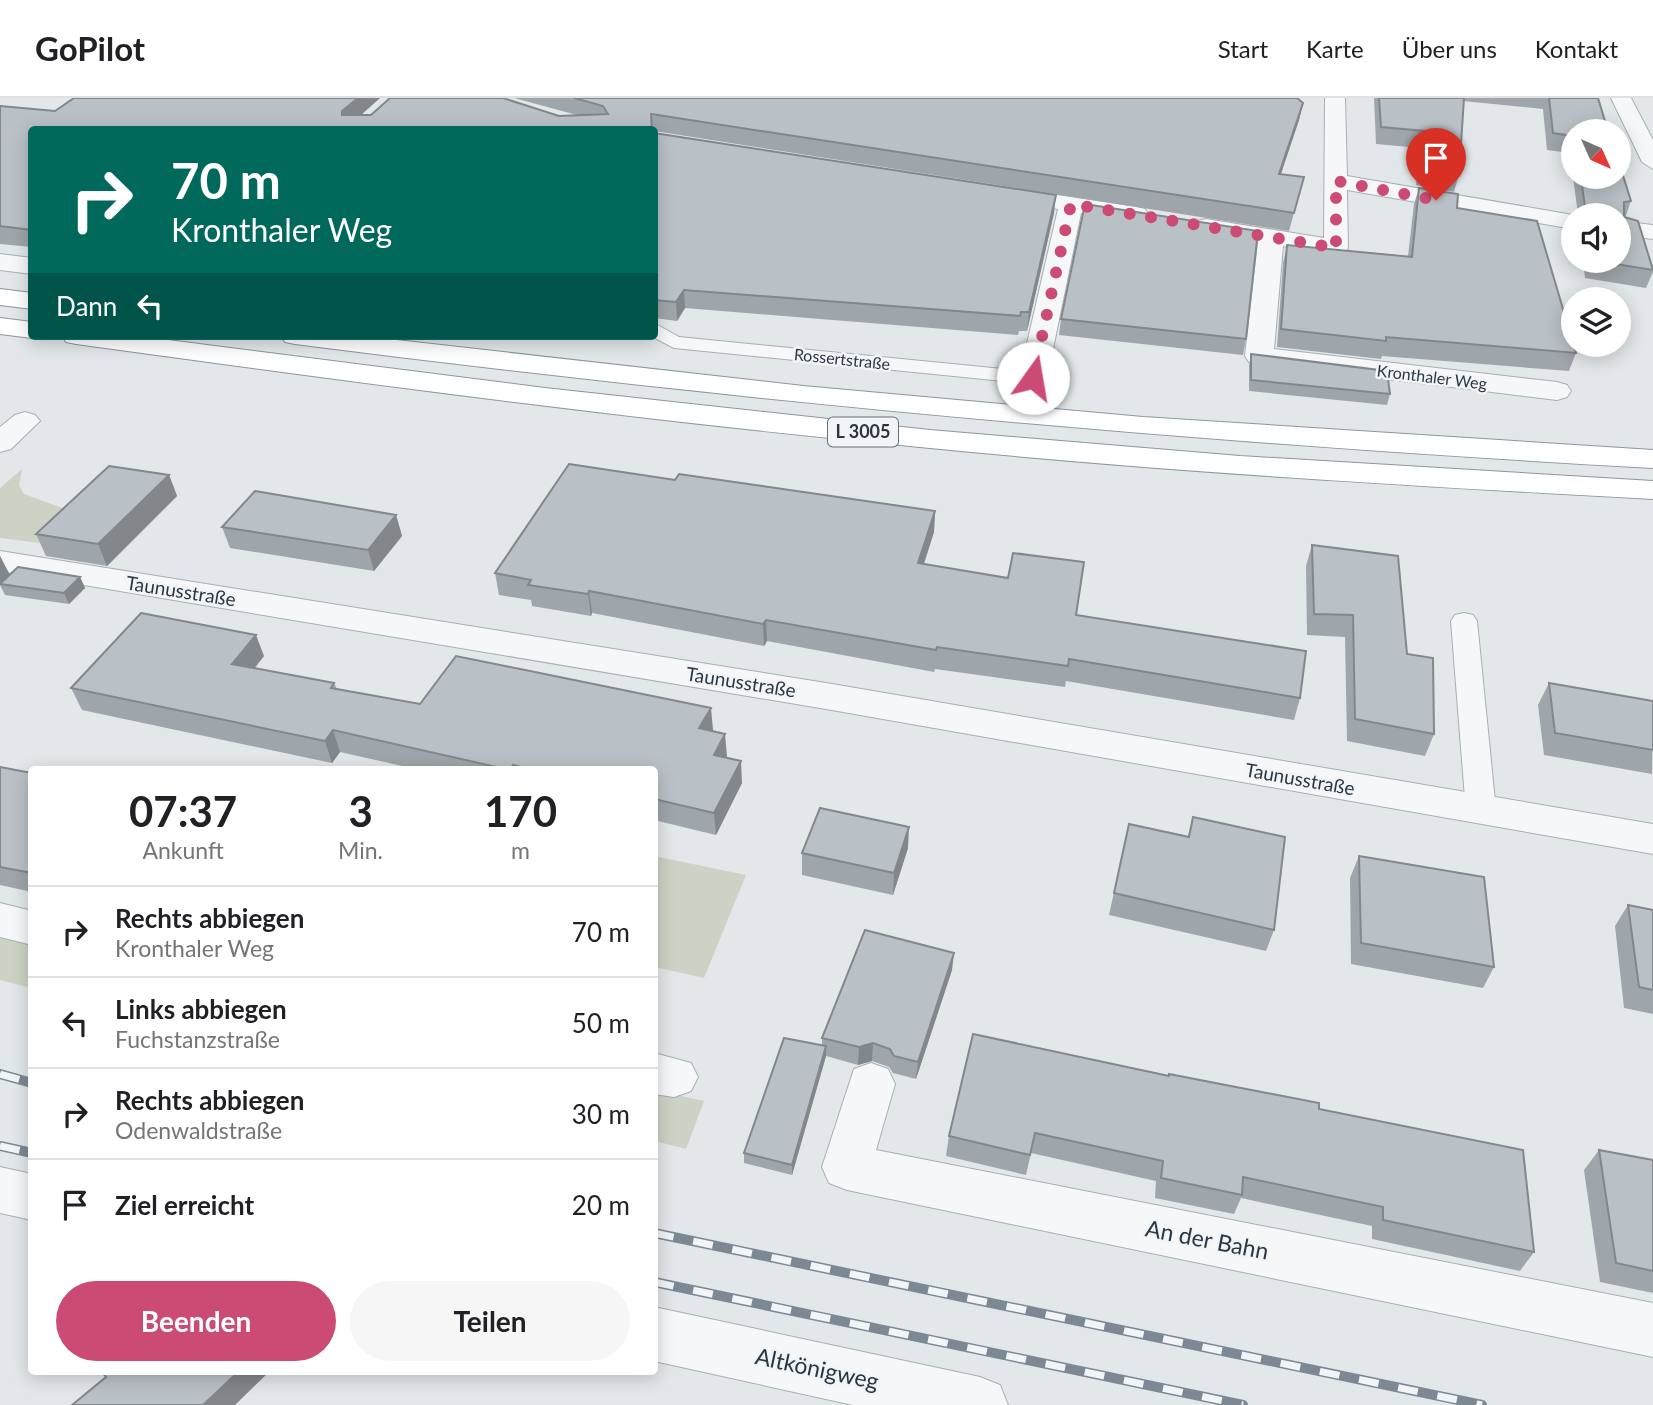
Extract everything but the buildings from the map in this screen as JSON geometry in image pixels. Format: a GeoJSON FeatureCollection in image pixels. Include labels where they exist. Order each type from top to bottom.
{"type":"FeatureCollection","features":[{"type":"Feature","properties":{"kind":"highway"},"geometry":{"type":"LineString","coordinates":[[0,297],[28,300]]}},
{"type":"Feature","properties":{"kind":"highway"},"geometry":{"type":"LineString","coordinates":[[0,326],[28,330]]}},
{"type":"Feature","properties":{"kind":"highway","name":"L 3005"},"geometry":{"type":"LineString","coordinates":[[105,340],[385,378],[831,429],[1370,474],[1653,490]]}},
{"type":"Feature","properties":{"kind":"highway","name":"L 3005"},"geometry":{"type":"LineString","coordinates":[[329,340],[828,399],[1396,446],[1653,458]]}},
{"type":"Feature","properties":{"kind":"street"},"geometry":{"type":"LineString","coordinates":[[976,190],[1336,248],[1335,98]]}},
{"type":"Feature","properties":{"kind":"street"},"geometry":{"type":"LineString","coordinates":[[1621,98],[1653,162]]}},
{"type":"Feature","properties":{"kind":"street"},"geometry":{"type":"LineString","coordinates":[[1336,181],[1561,220]]}},
{"type":"Feature","properties":{"kind":"street"},"geometry":{"type":"LineString","coordinates":[[1033,378],[1071,204]]}},
{"type":"Feature","properties":{"kind":"street"},"geometry":{"type":"LineString","coordinates":[[1631,229],[1653,232]]}},
{"type":"Feature","properties":{"kind":"street","name":"Kronthaler Weg"},"geometry":{"type":"LineString","coordinates":[[1271,237],[1259,356],[1558,391]]}},
{"type":"Feature","properties":{"kind":"street"},"geometry":{"type":"LineString","coordinates":[[0,262],[28,266]]}},
{"type":"Feature","properties":{"kind":"street"},"geometry":{"type":"LineString","coordinates":[[0,443],[25,421]]}},
{"type":"Feature","properties":{"kind":"street","name":"Taunusstraße"},"geometry":{"type":"LineString","coordinates":[[0,561],[839,699],[1653,839]]}},
{"type":"Feature","properties":{"kind":"street"},"geometry":{"type":"LineString","coordinates":[[0,920],[28,927]]}},
{"type":"Feature","properties":{"kind":"street","name":"An der Bahn"},"geometry":{"type":"LineString","coordinates":[[871,1084],[847,1167],[1653,1331]]}},
{"type":"Feature","properties":{"kind":"street"},"geometry":{"type":"LineString","coordinates":[[0,1190],[28,1196]]}},
{"type":"Feature","properties":{"kind":"street","name":"Altkönigweg"},"geometry":{"type":"LineString","coordinates":[[658,1335],[980,1405]]}},
{"type":"Feature","properties":{"kind":"lane","name":"Rossertstraße"},"geometry":{"type":"LineString","coordinates":[[658,332],[674,342],[1033,378]]}},
{"type":"Feature","properties":{"kind":"lane"},"geometry":{"type":"LineString","coordinates":[[1464,621],[1481,811]]}},
{"type":"Feature","properties":{"kind":"green space"},"geometry":{"type":"Polygon","coordinates":[[[22,469],[19,485],[24,494],[76,513],[48,544],[0,538],[0,488],[22,469]]]}},
{"type":"Feature","properties":{"kind":"green space"},"geometry":{"type":"Polygon","coordinates":[[[658,857],[746,875],[704,978],[658,968],[658,857]]]}},
{"type":"Feature","properties":{"kind":"green space"},"geometry":{"type":"Polygon","coordinates":[[[0,938],[28,944],[28,987],[0,980],[0,938]]]}},
{"type":"Feature","properties":{"kind":"green space"},"geometry":{"type":"Polygon","coordinates":[[[658,1091],[704,1101],[686,1149],[658,1142],[658,1091]]]}},
{"type":"Feature","properties":{"kind":"railway"},"geometry":{"type":"LineString","coordinates":[[0,1074],[28,1082]]}},
{"type":"Feature","properties":{"kind":"railway"},"geometry":{"type":"LineString","coordinates":[[0,1146],[28,1152]]}},
{"type":"Feature","properties":{"kind":"railway"},"geometry":{"type":"LineString","coordinates":[[658,1234],[1482,1405]]}},
{"type":"Feature","properties":{"kind":"railway"},"geometry":{"type":"LineString","coordinates":[[658,1283],[1243,1405]]}},
{"type":"Feature","properties":{"kind":"route"},"geometry":{"type":"LineString","coordinates":[[1033,378],[1071,204],[1336,248],[1336,181],[1436,200]]}}]}
